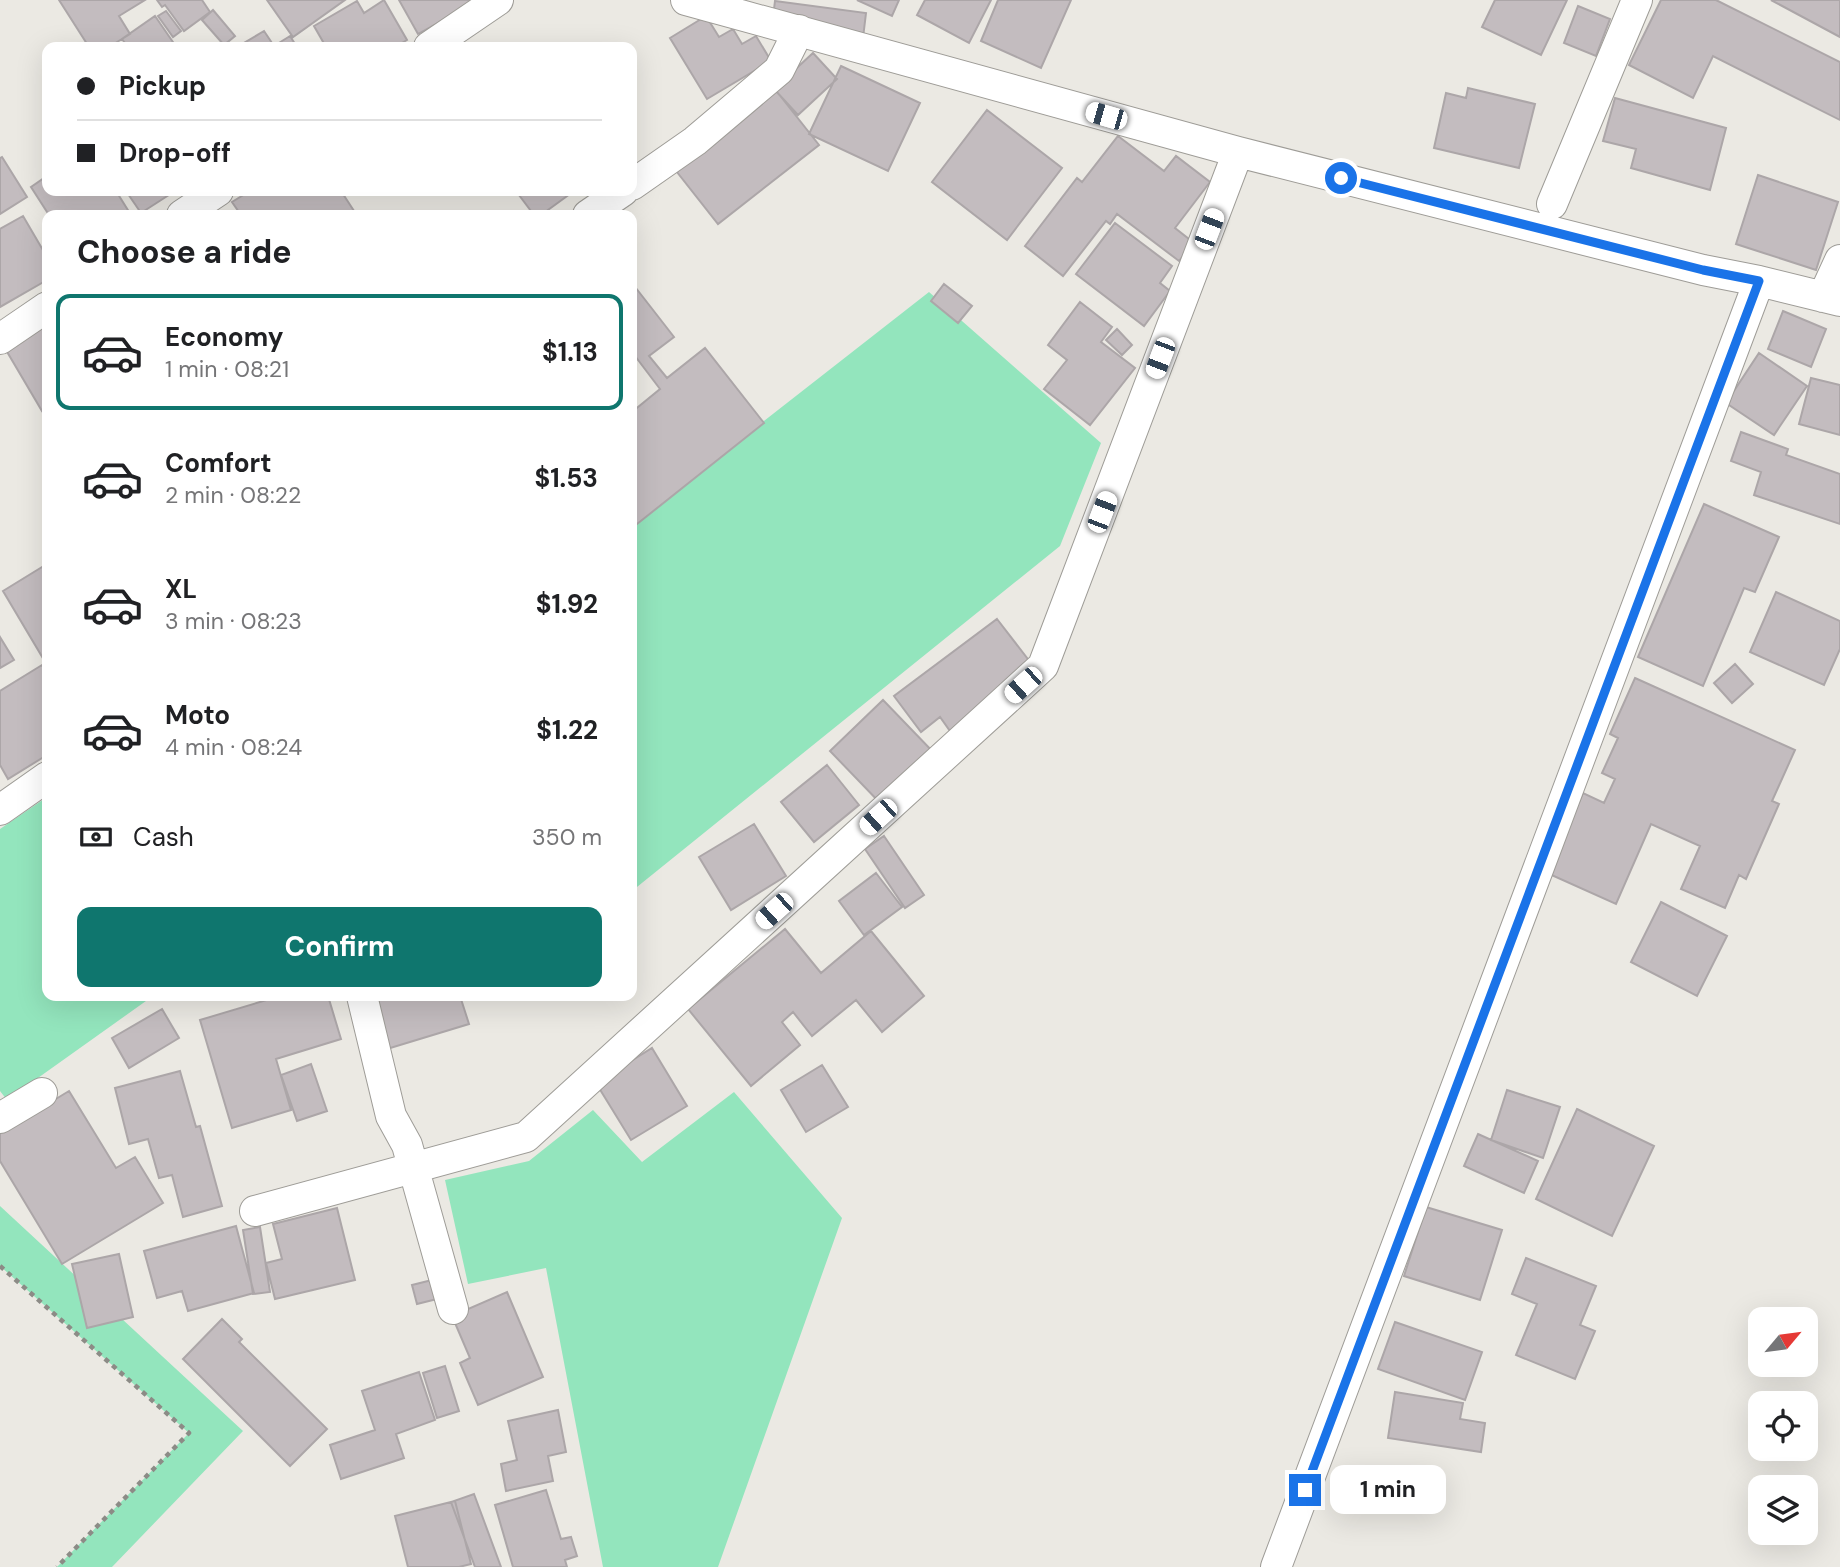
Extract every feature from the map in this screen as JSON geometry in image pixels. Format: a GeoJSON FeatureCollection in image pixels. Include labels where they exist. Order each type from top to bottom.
{"type":"FeatureCollection","features":[{"type":"Feature","properties":{"kind":"street"},"geometry":{"type":"LineString","coordinates":[[436,42],[498,0]]}},
{"type":"Feature","properties":{"kind":"street"},"geometry":{"type":"LineString","coordinates":[[686,0],[1238,152],[1703,270],[1832,299],[1840,260]]}},
{"type":"Feature","properties":{"kind":"street"},"geometry":{"type":"LineString","coordinates":[[1552,204],[1637,0]]}},
{"type":"Feature","properties":{"kind":"street"},"geometry":{"type":"LineString","coordinates":[[637,182],[695,141],[779,69],[799,30]]}},
{"type":"Feature","properties":{"kind":"street"},"geometry":{"type":"LineString","coordinates":[[255,1211],[526,1137],[1043,666],[1238,152]]}},
{"type":"Feature","properties":{"kind":"street"},"geometry":{"type":"LineString","coordinates":[[190,210],[210,196]]}},
{"type":"Feature","properties":{"kind":"street"},"geometry":{"type":"LineString","coordinates":[[595,210],[616,196]]}},
{"type":"Feature","properties":{"kind":"street"},"geometry":{"type":"LineString","coordinates":[[1276,1567],[1759,281]]}},
{"type":"Feature","properties":{"kind":"street"},"geometry":{"type":"LineString","coordinates":[[0,339],[42,310]]}},
{"type":"Feature","properties":{"kind":"street"},"geometry":{"type":"LineString","coordinates":[[0,810],[42,781]]}},
{"type":"Feature","properties":{"kind":"street"},"geometry":{"type":"LineString","coordinates":[[363,1001],[391,1116],[407,1144],[453,1309]]}},
{"type":"Feature","properties":{"kind":"street"},"geometry":{"type":"LineString","coordinates":[[1,1115],[42,1093]]}},
{"type":"Feature","properties":{"kind":"path"},"geometry":{"type":"LineString","coordinates":[[0,1266],[189,1433],[57,1567]]}},
{"type":"Feature","properties":{"kind":"green space"},"geometry":{"type":"Polygon","coordinates":[[[929,292],[1101,443],[1060,546],[637,887],[637,520],[929,292]]]}},
{"type":"Feature","properties":{"kind":"green space"},"geometry":{"type":"Polygon","coordinates":[[[42,800],[42,1001],[146,1001],[7,1100],[0,1091],[0,829],[42,800]]]}},
{"type":"Feature","properties":{"kind":"green space"},"geometry":{"type":"Polygon","coordinates":[[[734,1092],[842,1218],[718,1567],[603,1567],[546,1268],[468,1284],[445,1180],[529,1161],[593,1110],[642,1162],[734,1092]]]}},
{"type":"Feature","properties":{"kind":"green space"},"geometry":{"type":"Polygon","coordinates":[[[0,1206],[243,1431],[112,1567],[57,1567],[189,1433],[0,1266],[0,1206]]]}},
{"type":"Feature","properties":{"kind":"building"},"geometry":{"type":"Polygon","coordinates":[[[59,0],[145,0],[119,16],[130,34],[117,42],[86,42],[59,0]]]}},
{"type":"Feature","properties":{"kind":"building"},"geometry":{"type":"Polygon","coordinates":[[[157,0],[202,0],[210,12],[184,31],[165,5],[162,7],[157,0]]]}},
{"type":"Feature","properties":{"kind":"building"},"geometry":{"type":"Polygon","coordinates":[[[267,0],[345,0],[293,37],[267,0]]]}},
{"type":"Feature","properties":{"kind":"building"},"geometry":{"type":"Polygon","coordinates":[[[384,0],[407,40],[323,42],[314,26],[357,1],[364,13],[384,0]]]}},
{"type":"Feature","properties":{"kind":"building"},"geometry":{"type":"Polygon","coordinates":[[[399,0],[479,0],[418,34],[399,0]]]}},
{"type":"Feature","properties":{"kind":"building"},"geometry":{"type":"Polygon","coordinates":[[[857,0],[899,0],[892,16],[857,0]]]}},
{"type":"Feature","properties":{"kind":"building"},"geometry":{"type":"Polygon","coordinates":[[[925,0],[991,0],[969,43],[917,15],[925,0]]]}},
{"type":"Feature","properties":{"kind":"building"},"geometry":{"type":"Polygon","coordinates":[[[998,0],[1071,0],[1041,68],[981,41],[998,0]]]}},
{"type":"Feature","properties":{"kind":"building"},"geometry":{"type":"Polygon","coordinates":[[[1495,0],[1567,0],[1541,55],[1482,27],[1495,0]]]}},
{"type":"Feature","properties":{"kind":"building"},"geometry":{"type":"Polygon","coordinates":[[[1661,0],[1716,0],[1840,62],[1840,120],[1713,56],[1693,98],[1629,65],[1661,0]]]}},
{"type":"Feature","properties":{"kind":"building"},"geometry":{"type":"Polygon","coordinates":[[[1771,0],[1840,0],[1840,37],[1771,0]]]}},
{"type":"Feature","properties":{"kind":"building"},"geometry":{"type":"Polygon","coordinates":[[[775,1],[866,13],[862,46],[771,34],[775,1]]]}},
{"type":"Feature","properties":{"kind":"building"},"geometry":{"type":"Polygon","coordinates":[[[1578,6],[1610,19],[1596,56],[1564,43],[1578,6]]]}},
{"type":"Feature","properties":{"kind":"building"},"geometry":{"type":"Polygon","coordinates":[[[213,10],[235,36],[228,42],[221,42],[202,20],[213,10]]]}},
{"type":"Feature","properties":{"kind":"building"},"geometry":{"type":"Polygon","coordinates":[[[166,11],[181,31],[173,37],[158,16],[166,11]]]}},
{"type":"Feature","properties":{"kind":"building"},"geometry":{"type":"Polygon","coordinates":[[[155,16],[173,42],[124,42],[122,39],[155,16]]]}},
{"type":"Feature","properties":{"kind":"building"},"geometry":{"type":"Polygon","coordinates":[[[706,16],[719,37],[733,29],[742,44],[756,36],[771,61],[707,99],[670,38],[706,16]]]}},
{"type":"Feature","properties":{"kind":"building"},"geometry":{"type":"Polygon","coordinates":[[[264,31],[271,42],[246,42],[264,31]]]}},
{"type":"Feature","properties":{"kind":"building"},"geometry":{"type":"Polygon","coordinates":[[[290,36],[294,42],[280,42],[290,36]]]}},
{"type":"Feature","properties":{"kind":"building"},"geometry":{"type":"Polygon","coordinates":[[[813,53],[837,79],[798,115],[774,89],[813,53]]]}},
{"type":"Feature","properties":{"kind":"building"},"geometry":{"type":"Polygon","coordinates":[[[841,66],[920,103],[888,171],[809,134],[841,66]]]}},
{"type":"Feature","properties":{"kind":"building"},"geometry":{"type":"Polygon","coordinates":[[[774,88],[819,145],[718,224],[673,167],[774,88]]]}},
{"type":"Feature","properties":{"kind":"building"},"geometry":{"type":"Polygon","coordinates":[[[1468,88],[1535,104],[1519,168],[1434,148],[1446,93],[1466,98],[1468,88]]]}},
{"type":"Feature","properties":{"kind":"building"},"geometry":{"type":"Polygon","coordinates":[[[1615,98],[1726,128],[1710,190],[1631,168],[1636,149],[1603,141],[1615,98]]]}},
{"type":"Feature","properties":{"kind":"building"},"geometry":{"type":"Polygon","coordinates":[[[987,110],[1062,168],[1007,240],[932,182],[987,110]]]}},
{"type":"Feature","properties":{"kind":"building"},"geometry":{"type":"Polygon","coordinates":[[[1118,136],[1164,171],[1176,156],[1210,182],[1175,228],[1194,243],[1179,261],[1117,214],[1110,224],[1106,221],[1063,276],[1025,246],[1077,178],[1082,182],[1118,136]]]}},
{"type":"Feature","properties":{"kind":"building"},"geometry":{"type":"Polygon","coordinates":[[[2,157],[27,197],[0,214],[0,158],[2,157]]]}},
{"type":"Feature","properties":{"kind":"building"},"geometry":{"type":"Polygon","coordinates":[[[1758,175],[1838,202],[1816,270],[1736,244],[1758,175]]]}},
{"type":"Feature","properties":{"kind":"building"},"geometry":{"type":"Polygon","coordinates":[[[42,179],[42,196],[119,196],[128,210],[46,210],[31,187],[42,179]]]}},
{"type":"Feature","properties":{"kind":"building"},"geometry":{"type":"Polygon","coordinates":[[[129,196],[167,196],[146,210],[139,210],[129,196]]]}},
{"type":"Feature","properties":{"kind":"building"},"geometry":{"type":"Polygon","coordinates":[[[242,196],[344,196],[353,210],[238,210],[232,202],[242,196]]]}},
{"type":"Feature","properties":{"kind":"building"},"geometry":{"type":"Polygon","coordinates":[[[520,196],[567,196],[548,210],[530,210],[520,196]]]}},
{"type":"Feature","properties":{"kind":"building"},"geometry":{"type":"Polygon","coordinates":[[[23,216],[42,248],[42,283],[0,307],[0,229],[23,216]]]}},
{"type":"Feature","properties":{"kind":"building"},"geometry":{"type":"Polygon","coordinates":[[[1115,223],[1172,266],[1160,283],[1170,291],[1144,326],[1076,274],[1115,223]]]}},
{"type":"Feature","properties":{"kind":"building"},"geometry":{"type":"Polygon","coordinates":[[[944,284],[972,306],[958,323],[931,301],[944,284]]]}},
{"type":"Feature","properties":{"kind":"building"},"geometry":{"type":"Polygon","coordinates":[[[637,289],[674,337],[649,356],[667,378],[705,348],[764,423],[637,524],[637,408],[660,389],[637,359],[637,289]]]}},
{"type":"Feature","properties":{"kind":"building"},"geometry":{"type":"Polygon","coordinates":[[[1080,302],[1112,327],[1101,342],[1135,368],[1090,425],[1044,389],[1067,360],[1048,345],[1080,302]]]}},
{"type":"Feature","properties":{"kind":"building"},"geometry":{"type":"Polygon","coordinates":[[[1783,311],[1826,329],[1811,367],[1768,349],[1783,311]]]}},
{"type":"Feature","properties":{"kind":"building"},"geometry":{"type":"Polygon","coordinates":[[[42,328],[42,411],[6,350],[42,328]]]}},
{"type":"Feature","properties":{"kind":"building"},"geometry":{"type":"Polygon","coordinates":[[[1117,329],[1132,345],[1122,355],[1106,340],[1117,329]]]}},
{"type":"Feature","properties":{"kind":"building"},"geometry":{"type":"Polygon","coordinates":[[[1759,353],[1807,386],[1774,435],[1726,403],[1759,353]]]}},
{"type":"Feature","properties":{"kind":"building"},"geometry":{"type":"Polygon","coordinates":[[[1811,378],[1840,385],[1840,435],[1799,424],[1811,378]]]}},
{"type":"Feature","properties":{"kind":"building"},"geometry":{"type":"Polygon","coordinates":[[[1741,432],[1788,449],[1786,455],[1840,474],[1840,524],[1754,495],[1761,472],[1731,461],[1741,432]]]}},
{"type":"Feature","properties":{"kind":"building"},"geometry":{"type":"Polygon","coordinates":[[[1704,504],[1779,537],[1755,592],[1744,588],[1703,686],[1638,657],[1704,504]]]}},
{"type":"Feature","properties":{"kind":"building"},"geometry":{"type":"Polygon","coordinates":[[[42,567],[42,657],[3,591],[42,567]]]}},
{"type":"Feature","properties":{"kind":"building"},"geometry":{"type":"Polygon","coordinates":[[[1776,592],[1840,621],[1840,649],[1824,685],[1750,652],[1776,592]]]}},
{"type":"Feature","properties":{"kind":"building"},"geometry":{"type":"Polygon","coordinates":[[[997,619],[1034,667],[950,731],[940,717],[921,732],[894,696],[997,619]]]}},
{"type":"Feature","properties":{"kind":"building"},"geometry":{"type":"Polygon","coordinates":[[[0,637],[14,660],[0,668],[0,637]]]}},
{"type":"Feature","properties":{"kind":"building"},"geometry":{"type":"Polygon","coordinates":[[[1735,664],[1753,684],[1732,703],[1714,683],[1735,664]]]}},
{"type":"Feature","properties":{"kind":"building"},"geometry":{"type":"Polygon","coordinates":[[[42,665],[42,758],[8,779],[0,765],[0,691],[42,665]]]}},
{"type":"Feature","properties":{"kind":"building"},"geometry":{"type":"Polygon","coordinates":[[[1635,678],[1795,750],[1772,801],[1779,804],[1746,879],[1739,875],[1725,908],[1681,889],[1700,846],[1651,824],[1616,904],[1547,873],[1583,793],[1604,803],[1615,779],[1602,773],[1618,738],[1610,734],[1635,678]]]}},
{"type":"Feature","properties":{"kind":"building"},"geometry":{"type":"Polygon","coordinates":[[[883,700],[937,756],[884,807],[830,751],[883,700]]]}},
{"type":"Feature","properties":{"kind":"building"},"geometry":{"type":"Polygon","coordinates":[[[827,765],[859,805],[814,842],[781,802],[827,765]]]}},
{"type":"Feature","properties":{"kind":"building"},"geometry":{"type":"Polygon","coordinates":[[[754,824],[786,876],[731,910],[699,857],[754,824]]]}},
{"type":"Feature","properties":{"kind":"building"},"geometry":{"type":"Polygon","coordinates":[[[884,836],[924,895],[905,908],[865,849],[884,836]]]}},
{"type":"Feature","properties":{"kind":"building"},"geometry":{"type":"Polygon","coordinates":[[[876,873],[902,907],[864,935],[839,901],[876,873]]]}},
{"type":"Feature","properties":{"kind":"building"},"geometry":{"type":"Polygon","coordinates":[[[1661,902],[1727,936],[1697,996],[1631,962],[1661,902]]]}},
{"type":"Feature","properties":{"kind":"building"},"geometry":{"type":"Polygon","coordinates":[[[785,929],[821,973],[871,931],[924,996],[882,1032],[856,1000],[812,1036],[793,1012],[782,1022],[800,1045],[751,1086],[688,1009],[785,929]]]}},
{"type":"Feature","properties":{"kind":"building"},"geometry":{"type":"Polygon","coordinates":[[[263,1001],[330,1001],[341,1039],[276,1059],[291,1110],[232,1128],[200,1020],[263,1001]]]}},
{"type":"Feature","properties":{"kind":"building"},"geometry":{"type":"Polygon","coordinates":[[[373,1001],[462,1001],[469,1024],[387,1049],[373,1001]]]}},
{"type":"Feature","properties":{"kind":"building"},"geometry":{"type":"Polygon","coordinates":[[[162,1009],[179,1038],[129,1068],[112,1038],[162,1009]]]}},
{"type":"Feature","properties":{"kind":"building"},"geometry":{"type":"Polygon","coordinates":[[[652,1048],[687,1106],[631,1140],[596,1083],[652,1048]]]}},
{"type":"Feature","properties":{"kind":"building"},"geometry":{"type":"Polygon","coordinates":[[[311,1064],[327,1111],[297,1121],[281,1075],[311,1064]]]}},
{"type":"Feature","properties":{"kind":"building"},"geometry":{"type":"Polygon","coordinates":[[[822,1065],[848,1107],[806,1132],[781,1090],[822,1065]]]}},
{"type":"Feature","properties":{"kind":"building"},"geometry":{"type":"Polygon","coordinates":[[[180,1071],[196,1127],[200,1126],[222,1206],[183,1217],[172,1175],[159,1178],[148,1139],[129,1144],[115,1088],[180,1071]]]}},
{"type":"Feature","properties":{"kind":"building"},"geometry":{"type":"Polygon","coordinates":[[[1507,1090],[1560,1107],[1543,1158],[1491,1140],[1507,1090]]]}},
{"type":"Feature","properties":{"kind":"building"},"geometry":{"type":"Polygon","coordinates":[[[69,1091],[116,1168],[135,1157],[163,1203],[62,1264],[0,1161],[0,1133],[69,1091]]]}},
{"type":"Feature","properties":{"kind":"building"},"geometry":{"type":"Polygon","coordinates":[[[1577,1109],[1654,1146],[1612,1236],[1536,1199],[1577,1109]]]}},
{"type":"Feature","properties":{"kind":"building"},"geometry":{"type":"Polygon","coordinates":[[[1478,1134],[1538,1161],[1524,1193],[1464,1166],[1478,1134]]]}},
{"type":"Feature","properties":{"kind":"building"},"geometry":{"type":"Polygon","coordinates":[[[1426,1207],[1502,1230],[1480,1300],[1404,1276],[1426,1207]]]}},
{"type":"Feature","properties":{"kind":"building"},"geometry":{"type":"Polygon","coordinates":[[[337,1208],[355,1280],[275,1299],[266,1263],[282,1259],[273,1224],[337,1208]]]}},
{"type":"Feature","properties":{"kind":"building"},"geometry":{"type":"Polygon","coordinates":[[[236,1226],[254,1293],[188,1311],[182,1291],[157,1298],[144,1251],[236,1226]]]}},
{"type":"Feature","properties":{"kind":"building"},"geometry":{"type":"Polygon","coordinates":[[[260,1227],[270,1292],[253,1294],[243,1230],[260,1227]]]}},
{"type":"Feature","properties":{"kind":"building"},"geometry":{"type":"Polygon","coordinates":[[[119,1254],[133,1317],[87,1328],[72,1264],[119,1254]]]}},
{"type":"Feature","properties":{"kind":"building"},"geometry":{"type":"Polygon","coordinates":[[[1526,1258],[1596,1286],[1580,1325],[1595,1331],[1575,1379],[1516,1355],[1537,1304],[1512,1294],[1526,1258]]]}},
{"type":"Feature","properties":{"kind":"building"},"geometry":{"type":"Polygon","coordinates":[[[432,1280],[437,1299],[417,1304],[412,1285],[432,1280]]]}},
{"type":"Feature","properties":{"kind":"building"},"geometry":{"type":"Polygon","coordinates":[[[507,1292],[543,1377],[478,1405],[460,1363],[470,1358],[452,1316],[507,1292]]]}},
{"type":"Feature","properties":{"kind":"building"},"geometry":{"type":"Polygon","coordinates":[[[222,1319],[242,1339],[239,1342],[327,1429],[290,1466],[183,1359],[222,1319]]]}},
{"type":"Feature","properties":{"kind":"building"},"geometry":{"type":"Polygon","coordinates":[[[1395,1322],[1482,1352],[1465,1400],[1378,1369],[1395,1322]]]}},
{"type":"Feature","properties":{"kind":"building"},"geometry":{"type":"Polygon","coordinates":[[[445,1366],[459,1411],[437,1418],[423,1373],[445,1366]]]}},
{"type":"Feature","properties":{"kind":"building"},"geometry":{"type":"Polygon","coordinates":[[[419,1372],[435,1420],[396,1434],[404,1458],[341,1479],[330,1445],[375,1430],[362,1391],[419,1372]]]}},
{"type":"Feature","properties":{"kind":"building"},"geometry":{"type":"Polygon","coordinates":[[[1395,1392],[1463,1403],[1460,1419],[1485,1423],[1481,1452],[1388,1438],[1395,1392]]]}},
{"type":"Feature","properties":{"kind":"building"},"geometry":{"type":"Polygon","coordinates":[[[558,1410],[566,1452],[548,1456],[553,1481],[506,1491],[501,1464],[517,1460],[508,1421],[558,1410]]]}},
{"type":"Feature","properties":{"kind":"building"},"geometry":{"type":"Polygon","coordinates":[[[546,1490],[561,1539],[571,1537],[577,1556],[565,1560],[567,1567],[513,1567],[495,1505],[546,1490]]]}},
{"type":"Feature","properties":{"kind":"building"},"geometry":{"type":"Polygon","coordinates":[[[474,1494],[501,1567],[475,1567],[451,1502],[474,1494]]]}},
{"type":"Feature","properties":{"kind":"building"},"geometry":{"type":"Polygon","coordinates":[[[455,1501],[471,1564],[459,1567],[408,1567],[395,1516],[455,1501]]]}},
{"type":"Feature","properties":{"kind":"route"},"geometry":{"type":"LineString","coordinates":[[1305,1490],[1759,281],[1703,270],[1341,178]]}}]}
